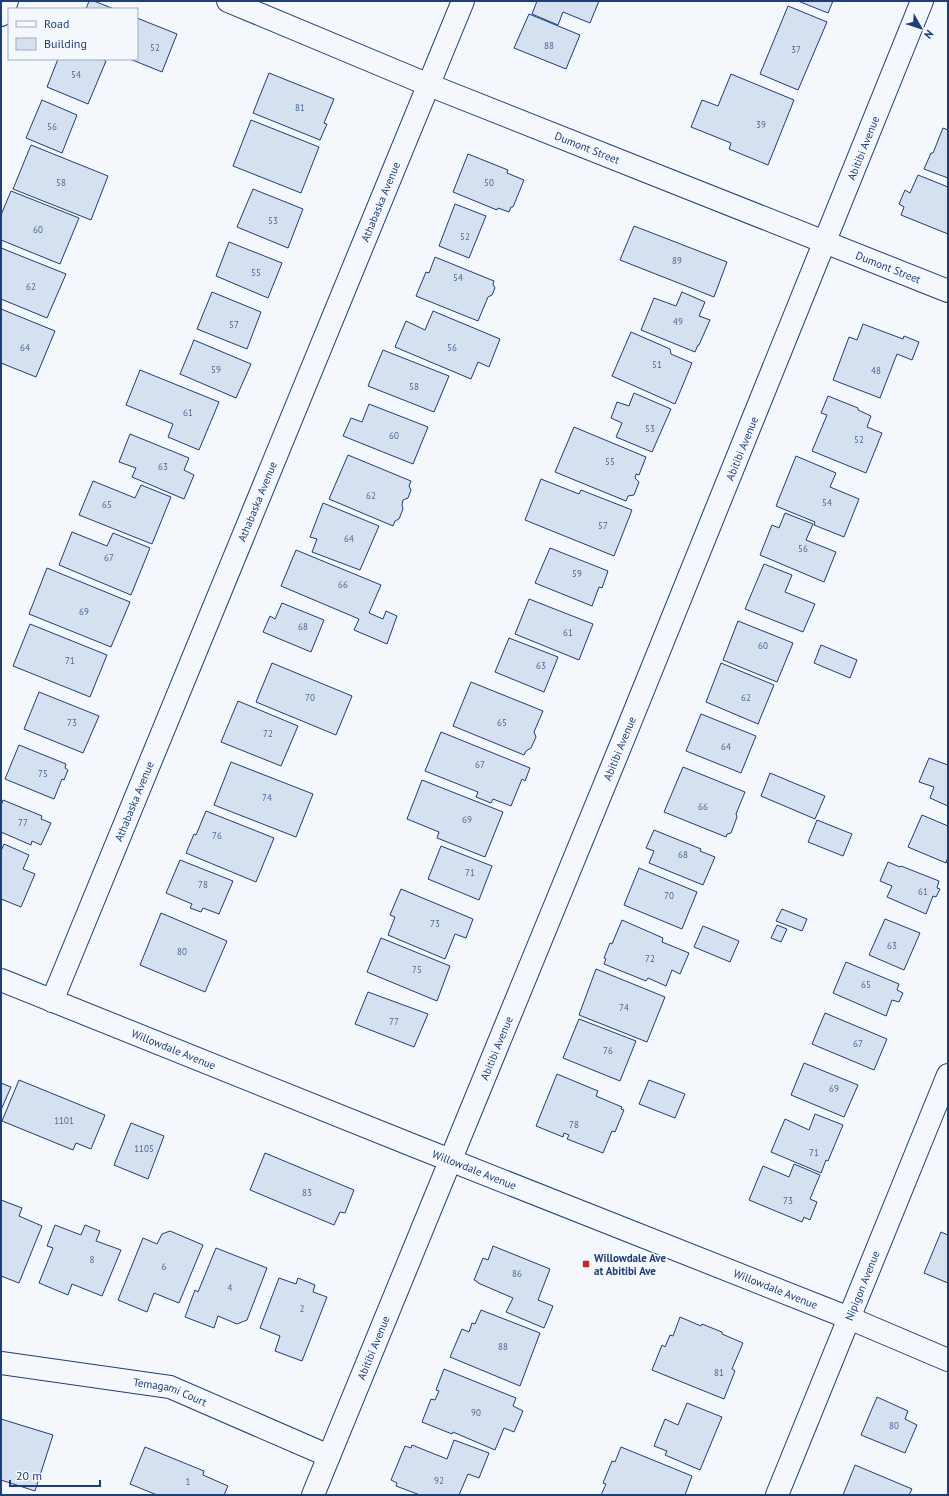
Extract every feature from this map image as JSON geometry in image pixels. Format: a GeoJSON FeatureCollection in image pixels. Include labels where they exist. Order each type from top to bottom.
{"type":"FeatureCollection","features":[{"type":"Feature","properties":{"kind":"street"},"geometry":{"type":"LineString","coordinates":[[1,15],[7,1]]}},
{"type":"Feature","properties":{"kind":"street","name":"Dumont Street"},"geometry":{"type":"LineString","coordinates":[[228,1],[429,85],[948,291]]}},
{"type":"Feature","properties":{"kind":"street","name":"Athabaska Avenue"},"geometry":{"type":"LineString","coordinates":[[52,1001],[463,1]]}},
{"type":"Feature","properties":{"kind":"street","name":"Abitibi Avenue"},"geometry":{"type":"LineString","coordinates":[[313,1495],[452,1161],[826,243],[922,1]]}},
{"type":"Feature","properties":{"kind":"street","name":"Willowdale Avenue"},"geometry":{"type":"LineString","coordinates":[[1,980],[849,1318],[948,1360]]}},
{"type":"Feature","properties":{"kind":"street","name":"Nipigon Avenue"},"geometry":{"type":"LineString","coordinates":[[776,1495],[948,1075]]}},
{"type":"Feature","properties":{"kind":"street","name":"Temagami Court"},"geometry":{"type":"LineString","coordinates":[[1,1363],[170,1388],[330,1456]]}},
{"type":"Feature","properties":{"kind":"building"},"geometry":{"type":"Polygon","coordinates":[[[89,1],[94,1],[112,8],[86,8],[89,1]]]}},
{"type":"Feature","properties":{"kind":"building"},"geometry":{"type":"Polygon","coordinates":[[[537,1],[599,1],[590,23],[563,12],[558,25],[532,14],[537,1]]]}},
{"type":"Feature","properties":{"kind":"building"},"geometry":{"type":"Polygon","coordinates":[[[798,1],[833,1],[828,13],[798,1]]]}},
{"type":"Feature","properties":{"kind":"building"},"geometry":{"type":"Polygon","coordinates":[[[788,6],[827,22],[798,90],[760,74],[788,6]]]}},
{"type":"Feature","properties":{"kind":"building"},"geometry":{"type":"Polygon","coordinates":[[[529,14],[580,35],[566,69],[514,48],[529,14]]]}},
{"type":"Feature","properties":{"kind":"building"},"geometry":{"type":"Polygon","coordinates":[[[138,18],[177,34],[162,72],[132,60],[138,60],[138,18]]]}},
{"type":"Feature","properties":{"kind":"building"},"geometry":{"type":"Polygon","coordinates":[[[58,60],[106,61],[88,104],[47,87],[58,60]]]}},
{"type":"Feature","properties":{"kind":"building"},"geometry":{"type":"Polygon","coordinates":[[[269,73],[334,99],[324,123],[327,124],[320,140],[253,113],[269,73]]]}},
{"type":"Feature","properties":{"kind":"building"},"geometry":{"type":"Polygon","coordinates":[[[731,74],[794,100],[768,165],[729,149],[731,143],[691,127],[702,100],[718,106],[731,74]]]}},
{"type":"Feature","properties":{"kind":"building"},"geometry":{"type":"Polygon","coordinates":[[[42,100],[77,115],[62,153],[26,138],[42,100]]]}},
{"type":"Feature","properties":{"kind":"building"},"geometry":{"type":"Polygon","coordinates":[[[251,120],[319,147],[301,193],[233,166],[251,120]]]}},
{"type":"Feature","properties":{"kind":"building"},"geometry":{"type":"Polygon","coordinates":[[[943,128],[948,130],[948,178],[924,169],[931,153],[933,153],[943,128]]]}},
{"type":"Feature","properties":{"kind":"building"},"geometry":{"type":"Polygon","coordinates":[[[31,145],[108,176],[91,220],[13,189],[31,145]]]}},
{"type":"Feature","properties":{"kind":"building"},"geometry":{"type":"Polygon","coordinates":[[[468,154],[508,170],[507,173],[524,180],[513,207],[511,207],[509,212],[498,208],[497,210],[453,192],[468,154]]]}},
{"type":"Feature","properties":{"kind":"building"},"geometry":{"type":"Polygon","coordinates":[[[918,175],[948,187],[948,234],[901,215],[904,207],[899,204],[905,190],[910,193],[918,175]]]}},
{"type":"Feature","properties":{"kind":"building"},"geometry":{"type":"Polygon","coordinates":[[[253,189],[303,209],[288,248],[237,227],[253,189]]]}},
{"type":"Feature","properties":{"kind":"building"},"geometry":{"type":"Polygon","coordinates":[[[11,191],[79,218],[60,264],[1,240],[1,215],[11,191]]]}},
{"type":"Feature","properties":{"kind":"building"},"geometry":{"type":"Polygon","coordinates":[[[455,204],[486,216],[469,258],[439,246],[455,204]]]}},
{"type":"Feature","properties":{"kind":"building"},"geometry":{"type":"Polygon","coordinates":[[[634,226],[727,262],[714,297],[620,260],[634,226]]]}},
{"type":"Feature","properties":{"kind":"building"},"geometry":{"type":"Polygon","coordinates":[[[229,242],[282,263],[268,298],[216,276],[229,242]]]}},
{"type":"Feature","properties":{"kind":"building"},"geometry":{"type":"Polygon","coordinates":[[[1,248],[66,274],[47,318],[1,299],[1,248]]]}},
{"type":"Feature","properties":{"kind":"building"},"geometry":{"type":"Polygon","coordinates":[[[435,257],[494,281],[493,284],[495,288],[492,295],[488,297],[478,321],[416,296],[426,272],[429,273],[435,257]]]}},
{"type":"Feature","properties":{"kind":"building"},"geometry":{"type":"Polygon","coordinates":[[[212,292],[261,312],[247,349],[197,329],[212,292]]]}},
{"type":"Feature","properties":{"kind":"building"},"geometry":{"type":"Polygon","coordinates":[[[682,292],[705,302],[699,316],[710,320],[695,352],[641,330],[654,298],[676,306],[682,292]]]}},
{"type":"Feature","properties":{"kind":"building"},"geometry":{"type":"Polygon","coordinates":[[[1,309],[55,331],[36,377],[1,363],[1,309]]]}},
{"type":"Feature","properties":{"kind":"building"},"geometry":{"type":"Polygon","coordinates":[[[433,311],[500,339],[489,367],[478,362],[471,379],[395,347],[406,321],[425,330],[433,311]]]}},
{"type":"Feature","properties":{"kind":"building"},"geometry":{"type":"Polygon","coordinates":[[[863,324],[903,339],[904,336],[919,342],[912,360],[897,354],[880,398],[833,380],[849,337],[857,340],[863,324]]]}},
{"type":"Feature","properties":{"kind":"building"},"geometry":{"type":"Polygon","coordinates":[[[631,332],[670,349],[671,354],[692,363],[675,404],[612,376],[631,332]]]}},
{"type":"Feature","properties":{"kind":"building"},"geometry":{"type":"Polygon","coordinates":[[[194,340],[251,364],[236,398],[180,374],[194,340]]]}},
{"type":"Feature","properties":{"kind":"building"},"geometry":{"type":"Polygon","coordinates":[[[383,350],[449,376],[434,412],[368,386],[383,350]]]}},
{"type":"Feature","properties":{"kind":"building"},"geometry":{"type":"Polygon","coordinates":[[[140,370],[219,402],[199,450],[168,437],[173,424],[126,405],[140,370]]]}},
{"type":"Feature","properties":{"kind":"building"},"geometry":{"type":"Polygon","coordinates":[[[634,393],[671,409],[652,452],[616,437],[622,423],[611,418],[617,402],[629,406],[634,393]]]}},
{"type":"Feature","properties":{"kind":"building"},"geometry":{"type":"Polygon","coordinates":[[[828,396],[858,408],[858,410],[871,416],[867,427],[882,433],[866,473],[812,451],[827,415],[821,413],[828,396]]]}},
{"type":"Feature","properties":{"kind":"building"},"geometry":{"type":"Polygon","coordinates":[[[369,404],[428,427],[413,464],[343,436],[351,418],[362,422],[369,404]]]}},
{"type":"Feature","properties":{"kind":"building"},"geometry":{"type":"Polygon","coordinates":[[[574,427],[646,457],[639,475],[636,474],[635,478],[639,482],[634,495],[628,496],[626,501],[555,472],[574,427]]]}},
{"type":"Feature","properties":{"kind":"building"},"geometry":{"type":"Polygon","coordinates":[[[130,434],[189,458],[184,470],[194,475],[184,499],[132,477],[136,468],[119,462],[130,434]]]}},
{"type":"Feature","properties":{"kind":"building"},"geometry":{"type":"Polygon","coordinates":[[[348,455],[411,481],[409,486],[411,490],[408,498],[403,500],[403,509],[399,519],[395,521],[393,526],[329,499],[348,455]]]}},
{"type":"Feature","properties":{"kind":"building"},"geometry":{"type":"Polygon","coordinates":[[[796,456],[836,473],[830,487],[859,499],[844,537],[814,525],[815,522],[776,506],[796,456]]]}},
{"type":"Feature","properties":{"kind":"building"},"geometry":{"type":"Polygon","coordinates":[[[541,479],[579,494],[581,490],[632,510],[614,556],[525,520],[541,479]]]}},
{"type":"Feature","properties":{"kind":"building"},"geometry":{"type":"Polygon","coordinates":[[[93,481],[135,498],[141,485],[171,497],[152,544],[79,515],[93,481]]]}},
{"type":"Feature","properties":{"kind":"building"},"geometry":{"type":"Polygon","coordinates":[[[323,503],[379,526],[360,570],[312,552],[317,539],[310,537],[323,503]]]}},
{"type":"Feature","properties":{"kind":"building"},"geometry":{"type":"Polygon","coordinates":[[[785,513],[813,524],[806,540],[836,552],[824,582],[760,555],[772,525],[779,528],[785,513]]]}},
{"type":"Feature","properties":{"kind":"building"},"geometry":{"type":"Polygon","coordinates":[[[72,532],[107,546],[113,533],[150,548],[131,595],[59,565],[72,532]]]}},
{"type":"Feature","properties":{"kind":"building"},"geometry":{"type":"Polygon","coordinates":[[[550,548],[608,571],[602,588],[599,587],[592,606],[535,583],[550,548]]]}},
{"type":"Feature","properties":{"kind":"building"},"geometry":{"type":"Polygon","coordinates":[[[296,550],[381,585],[369,613],[383,619],[386,611],[397,616],[387,644],[354,630],[359,619],[281,586],[296,550]]]}},
{"type":"Feature","properties":{"kind":"building"},"geometry":{"type":"Polygon","coordinates":[[[764,564],[792,575],[785,592],[815,604],[803,632],[745,609],[764,564]]]}},
{"type":"Feature","properties":{"kind":"building"},"geometry":{"type":"Polygon","coordinates":[[[47,568],[130,602],[111,647],[29,614],[47,568]]]}},
{"type":"Feature","properties":{"kind":"building"},"geometry":{"type":"Polygon","coordinates":[[[529,599],[593,624],[579,660],[515,634],[529,599]]]}},
{"type":"Feature","properties":{"kind":"building"},"geometry":{"type":"Polygon","coordinates":[[[282,603],[324,620],[311,652],[263,632],[270,616],[275,619],[282,603]]]}},
{"type":"Feature","properties":{"kind":"building"},"geometry":{"type":"Polygon","coordinates":[[[738,621],[793,643],[777,682],[723,660],[738,621]]]}},
{"type":"Feature","properties":{"kind":"building"},"geometry":{"type":"Polygon","coordinates":[[[30,624],[107,655],[90,697],[13,666],[30,624]]]}},
{"type":"Feature","properties":{"kind":"building"},"geometry":{"type":"Polygon","coordinates":[[[509,638],[558,657],[544,692],[495,672],[509,638]]]}},
{"type":"Feature","properties":{"kind":"building"},"geometry":{"type":"Polygon","coordinates":[[[821,645],[857,660],[850,678],[814,663],[821,645]]]}},
{"type":"Feature","properties":{"kind":"building"},"geometry":{"type":"Polygon","coordinates":[[[272,663],[352,696],[336,735],[256,702],[272,663]]]}},
{"type":"Feature","properties":{"kind":"building"},"geometry":{"type":"Polygon","coordinates":[[[721,663],[774,685],[758,724],[706,702],[721,663]]]}},
{"type":"Feature","properties":{"kind":"building"},"geometry":{"type":"Polygon","coordinates":[[[471,682],[543,711],[534,732],[536,737],[531,748],[526,751],[524,755],[453,726],[471,682]]]}},
{"type":"Feature","properties":{"kind":"building"},"geometry":{"type":"Polygon","coordinates":[[[39,692],[99,716],[83,753],[24,729],[39,692]]]}},
{"type":"Feature","properties":{"kind":"building"},"geometry":{"type":"Polygon","coordinates":[[[238,701],[298,726],[281,766],[221,742],[238,701]]]}},
{"type":"Feature","properties":{"kind":"building"},"geometry":{"type":"Polygon","coordinates":[[[701,714],[756,736],[741,773],[686,751],[701,714]]]}},
{"type":"Feature","properties":{"kind":"building"},"geometry":{"type":"Polygon","coordinates":[[[441,732],[530,768],[525,781],[522,779],[511,806],[493,799],[491,803],[476,797],[478,792],[425,771],[441,732]]]}},
{"type":"Feature","properties":{"kind":"building"},"geometry":{"type":"Polygon","coordinates":[[[19,745],[66,764],[65,768],[68,770],[64,780],[62,779],[54,799],[5,779],[19,745]]]}},
{"type":"Feature","properties":{"kind":"building"},"geometry":{"type":"Polygon","coordinates":[[[929,758],[948,765],[948,806],[930,798],[934,787],[919,782],[929,758]]]}},
{"type":"Feature","properties":{"kind":"building"},"geometry":{"type":"Polygon","coordinates":[[[231,762],[313,794],[296,837],[214,805],[231,762]]]}},
{"type":"Feature","properties":{"kind":"building"},"geometry":{"type":"Polygon","coordinates":[[[683,767],[745,792],[736,814],[737,817],[731,833],[727,834],[726,837],[664,812],[683,767]]]}},
{"type":"Feature","properties":{"kind":"building"},"geometry":{"type":"Polygon","coordinates":[[[770,773],[825,796],[815,819],[761,796],[770,773]]]}},
{"type":"Feature","properties":{"kind":"building"},"geometry":{"type":"Polygon","coordinates":[[[422,780],[503,812],[485,857],[437,838],[439,832],[407,819],[422,780]]]}},
{"type":"Feature","properties":{"kind":"building"},"geometry":{"type":"Polygon","coordinates":[[[3,800],[42,816],[41,819],[51,823],[41,845],[32,841],[31,845],[1,832],[1,806],[3,800]]]}},
{"type":"Feature","properties":{"kind":"building"},"geometry":{"type":"Polygon","coordinates":[[[206,811],[274,838],[256,882],[186,853],[194,834],[196,835],[206,811]]]}},
{"type":"Feature","properties":{"kind":"building"},"geometry":{"type":"Polygon","coordinates":[[[922,815],[948,826],[948,857],[946,863],[908,847],[922,815]]]}},
{"type":"Feature","properties":{"kind":"building"},"geometry":{"type":"Polygon","coordinates":[[[817,820],[852,834],[843,856],[808,842],[817,820]]]}},
{"type":"Feature","properties":{"kind":"building"},"geometry":{"type":"Polygon","coordinates":[[[654,830],[701,849],[700,851],[715,857],[703,885],[649,863],[654,851],[646,848],[654,830]]]}},
{"type":"Feature","properties":{"kind":"building"},"geometry":{"type":"Polygon","coordinates":[[[4,844],[29,855],[23,869],[35,874],[21,907],[1,899],[1,851],[4,844]]]}},
{"type":"Feature","properties":{"kind":"building"},"geometry":{"type":"Polygon","coordinates":[[[441,846],[492,866],[479,900],[428,879],[441,846]]]}},
{"type":"Feature","properties":{"kind":"building"},"geometry":{"type":"Polygon","coordinates":[[[180,860],[233,881],[219,914],[203,908],[201,912],[190,908],[192,904],[166,893],[180,860]]]}},
{"type":"Feature","properties":{"kind":"building"},"geometry":{"type":"Polygon","coordinates":[[[888,862],[939,881],[937,888],[940,889],[936,897],[933,896],[926,914],[887,897],[892,886],[880,881],[888,862]]]}},
{"type":"Feature","properties":{"kind":"building"},"geometry":{"type":"Polygon","coordinates":[[[639,868],[697,892],[682,929],[624,905],[639,868]]]}},
{"type":"Feature","properties":{"kind":"building"},"geometry":{"type":"Polygon","coordinates":[[[401,889],[473,919],[466,938],[455,934],[445,959],[388,935],[395,917],[390,915],[401,889]]]}},
{"type":"Feature","properties":{"kind":"building"},"geometry":{"type":"Polygon","coordinates":[[[782,909],[807,919],[802,931],[776,921],[782,909]]]}},
{"type":"Feature","properties":{"kind":"building"},"geometry":{"type":"Polygon","coordinates":[[[161,913],[227,941],[205,992],[140,965],[161,913]]]}},
{"type":"Feature","properties":{"kind":"building"},"geometry":{"type":"Polygon","coordinates":[[[885,919],[920,933],[904,970],[869,955],[885,919]]]}},
{"type":"Feature","properties":{"kind":"building"},"geometry":{"type":"Polygon","coordinates":[[[622,920],[663,938],[662,942],[689,953],[680,974],[672,970],[666,986],[648,978],[646,981],[604,964],[606,959],[604,958],[610,943],[612,944],[622,920]]]}},
{"type":"Feature","properties":{"kind":"building"},"geometry":{"type":"Polygon","coordinates":[[[777,925],[787,929],[781,942],[771,938],[777,925]]]}},
{"type":"Feature","properties":{"kind":"building"},"geometry":{"type":"Polygon","coordinates":[[[703,926],[739,941],[730,962],[694,947],[703,926]]]}},
{"type":"Feature","properties":{"kind":"building"},"geometry":{"type":"Polygon","coordinates":[[[381,938],[450,966],[437,1001],[367,972],[381,938]]]}},
{"type":"Feature","properties":{"kind":"building"},"geometry":{"type":"Polygon","coordinates":[[[846,962],[899,984],[897,990],[903,993],[899,1002],[892,1000],[886,1016],[833,993],[846,962]]]}},
{"type":"Feature","properties":{"kind":"building"},"geometry":{"type":"Polygon","coordinates":[[[596,969],[665,997],[647,1042],[579,1015],[596,969]]]}},
{"type":"Feature","properties":{"kind":"building"},"geometry":{"type":"Polygon","coordinates":[[[368,992],[428,1014],[414,1047],[355,1024],[368,992]]]}},
{"type":"Feature","properties":{"kind":"building"},"geometry":{"type":"Polygon","coordinates":[[[825,1013],[887,1039],[874,1070],[812,1044],[825,1013]]]}},
{"type":"Feature","properties":{"kind":"building"},"geometry":{"type":"Polygon","coordinates":[[[579,1019],[636,1041],[620,1081],[563,1058],[579,1019]]]}},
{"type":"Feature","properties":{"kind":"building"},"geometry":{"type":"Polygon","coordinates":[[[804,1063],[858,1085],[844,1117],[791,1095],[804,1063]]]}},
{"type":"Feature","properties":{"kind":"building"},"geometry":{"type":"Polygon","coordinates":[[[557,1074],[598,1091],[596,1096],[622,1107],[621,1109],[624,1110],[615,1132],[612,1131],[603,1153],[567,1139],[569,1135],[564,1133],[563,1137],[536,1126],[557,1074]]]}},
{"type":"Feature","properties":{"kind":"building"},"geometry":{"type":"Polygon","coordinates":[[[19,1080],[105,1115],[91,1149],[76,1143],[73,1150],[2,1121],[19,1080]]]}},
{"type":"Feature","properties":{"kind":"building"},"geometry":{"type":"Polygon","coordinates":[[[649,1080],[685,1094],[675,1118],[639,1104],[649,1080]]]}},
{"type":"Feature","properties":{"kind":"building"},"geometry":{"type":"Polygon","coordinates":[[[1,1083],[11,1087],[1,1110],[1,1083]]]}},
{"type":"Feature","properties":{"kind":"building"},"geometry":{"type":"Polygon","coordinates":[[[815,1114],[843,1125],[828,1161],[826,1160],[821,1173],[771,1152],[785,1119],[809,1130],[815,1114]]]}},
{"type":"Feature","properties":{"kind":"building"},"geometry":{"type":"Polygon","coordinates":[[[131,1123],[164,1136],[148,1179],[114,1165],[131,1123]]]}},
{"type":"Feature","properties":{"kind":"building"},"geometry":{"type":"Polygon","coordinates":[[[265,1153],[354,1190],[345,1213],[340,1212],[334,1225],[250,1190],[265,1153]]]}},
{"type":"Feature","properties":{"kind":"building"},"geometry":{"type":"Polygon","coordinates":[[[794,1164],[820,1175],[810,1199],[817,1202],[810,1220],[804,1217],[802,1222],[749,1200],[763,1166],[789,1177],[794,1164]]]}},
{"type":"Feature","properties":{"kind":"building"},"geometry":{"type":"Polygon","coordinates":[[[1,1200],[22,1208],[19,1216],[42,1226],[19,1283],[1,1276],[1,1200]]]}},
{"type":"Feature","properties":{"kind":"building"},"geometry":{"type":"Polygon","coordinates":[[[55,1225],[81,1235],[85,1225],[100,1231],[96,1241],[121,1250],[102,1296],[72,1284],[68,1295],[39,1283],[53,1248],[47,1246],[55,1225]]]}},
{"type":"Feature","properties":{"kind":"building"},"geometry":{"type":"Polygon","coordinates":[[[170,1231],[203,1245],[179,1303],[154,1293],[147,1312],[118,1300],[143,1238],[157,1244],[162,1234],[170,1231]]]}},
{"type":"Feature","properties":{"kind":"building"},"geometry":{"type":"Polygon","coordinates":[[[941,1232],[948,1235],[948,1283],[924,1273],[941,1232]]]}},
{"type":"Feature","properties":{"kind":"building"},"geometry":{"type":"Polygon","coordinates":[[[493,1246],[550,1269],[538,1300],[553,1306],[544,1328],[506,1312],[513,1298],[474,1280],[483,1258],[488,1260],[493,1246]]]}},
{"type":"Feature","properties":{"kind":"building"},"geometry":{"type":"Polygon","coordinates":[[[216,1248],[267,1268],[247,1320],[237,1324],[218,1316],[214,1328],[185,1317],[195,1290],[198,1292],[216,1248]]]}},
{"type":"Feature","properties":{"kind":"building"},"geometry":{"type":"Polygon","coordinates":[[[279,1278],[296,1284],[298,1278],[315,1285],[313,1292],[327,1297],[302,1361],[275,1351],[280,1336],[260,1328],[279,1278]]]}},
{"type":"Feature","properties":{"kind":"building"},"geometry":{"type":"Polygon","coordinates":[[[481,1310],[540,1333],[520,1386],[450,1357],[462,1329],[469,1332],[472,1323],[475,1324],[481,1310]]]}},
{"type":"Feature","properties":{"kind":"building"},"geometry":{"type":"Polygon","coordinates":[[[680,1317],[701,1326],[702,1324],[722,1332],[722,1334],[743,1343],[732,1369],[735,1371],[724,1399],[652,1370],[662,1345],[665,1347],[670,1335],[673,1336],[680,1317]]]}},
{"type":"Feature","properties":{"kind":"building"},"geometry":{"type":"Polygon","coordinates":[[[444,1369],[516,1398],[513,1406],[523,1411],[514,1432],[504,1428],[495,1450],[453,1432],[452,1434],[422,1422],[431,1399],[435,1400],[439,1391],[436,1390],[444,1369]]]}},
{"type":"Feature","properties":{"kind":"building"},"geometry":{"type":"Polygon","coordinates":[[[877,1397],[908,1411],[905,1419],[917,1425],[905,1453],[861,1435],[877,1397]]]}},
{"type":"Feature","properties":{"kind":"building"},"geometry":{"type":"Polygon","coordinates":[[[687,1403],[722,1417],[700,1470],[665,1455],[667,1451],[654,1446],[665,1419],[678,1425],[687,1403]]]}},
{"type":"Feature","properties":{"kind":"building"},"geometry":{"type":"Polygon","coordinates":[[[1,1419],[53,1435],[35,1491],[1,1480],[1,1419]]]}},
{"type":"Feature","properties":{"kind":"building"},"geometry":{"type":"Polygon","coordinates":[[[454,1440],[489,1453],[479,1478],[468,1474],[459,1495],[420,1495],[396,1486],[397,1483],[391,1480],[405,1446],[411,1448],[412,1445],[447,1459],[454,1440]]]}},
{"type":"Feature","properties":{"kind":"building"},"geometry":{"type":"Polygon","coordinates":[[[145,1447],[204,1471],[203,1475],[228,1486],[224,1495],[157,1495],[130,1484],[145,1447]]]}},
{"type":"Feature","properties":{"kind":"building"},"geometry":{"type":"Polygon","coordinates":[[[621,1447],[692,1476],[685,1495],[601,1495],[606,1484],[603,1483],[612,1461],[615,1462],[621,1447]]]}},
{"type":"Feature","properties":{"kind":"building"},"geometry":{"type":"Polygon","coordinates":[[[855,1465],[912,1489],[909,1495],[843,1495],[855,1465]]]}},
{"type":"Feature","properties":{"kind":"place","name":"Willowdale Ave at Abitibi Ave"},"geometry":{"type":"Point","coordinates":[586,1264]}}]}
